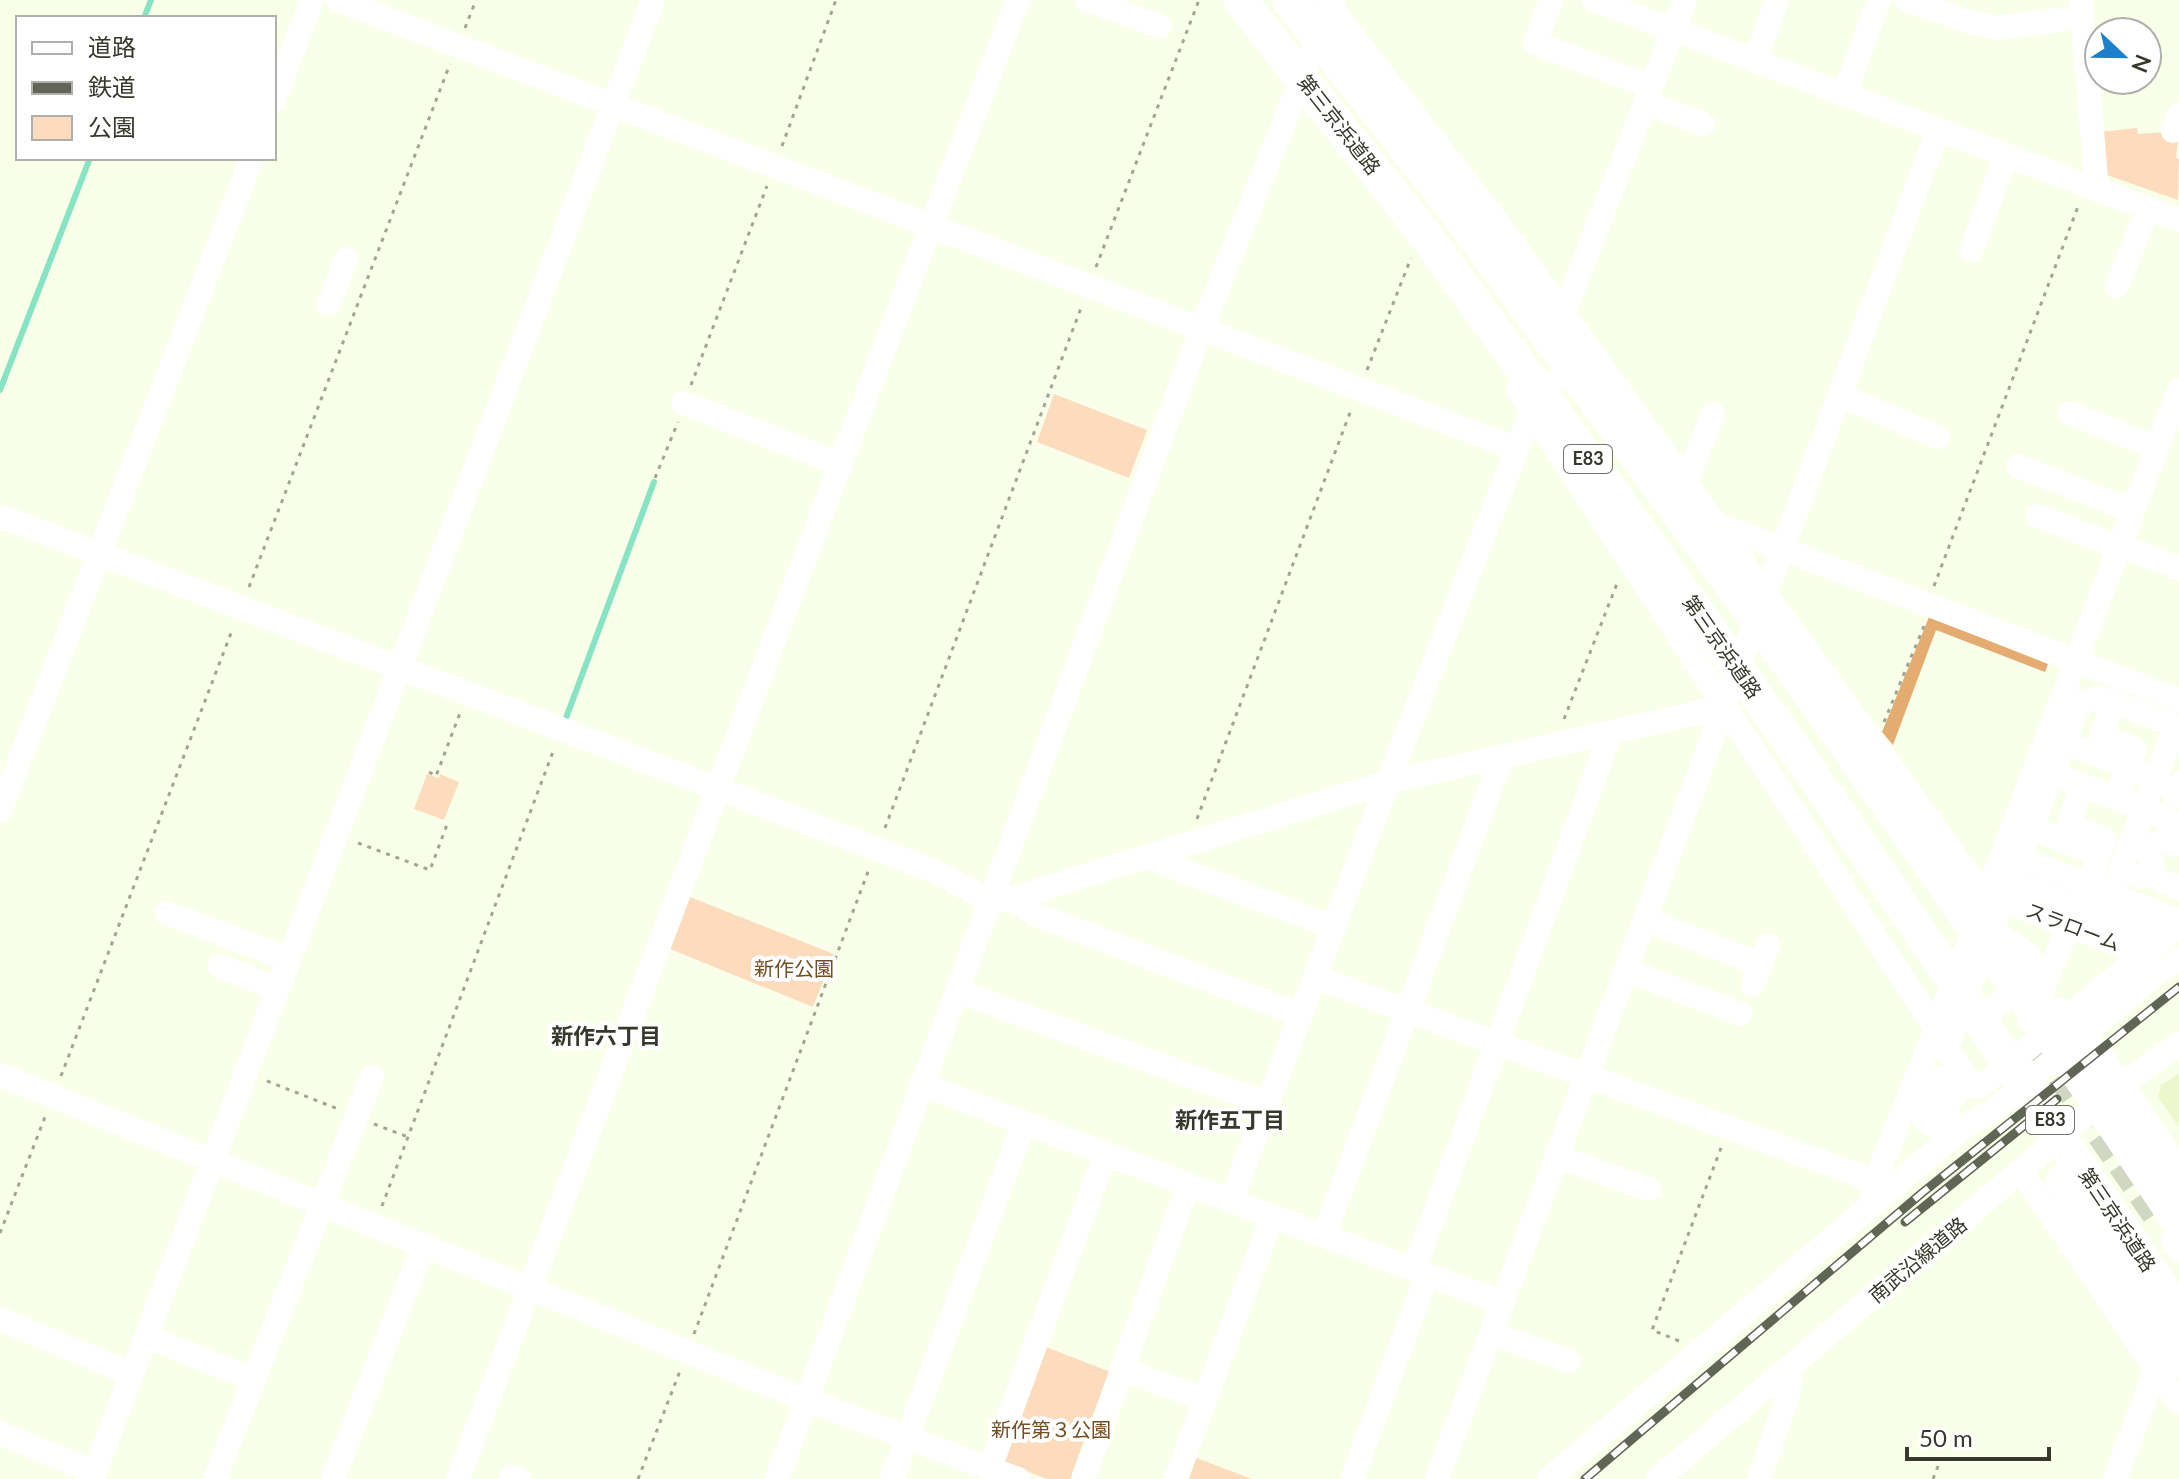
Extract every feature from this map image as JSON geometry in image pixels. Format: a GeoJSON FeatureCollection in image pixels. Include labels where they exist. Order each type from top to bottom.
{"type":"FeatureCollection","features":[{"type":"Feature","properties":{"kind":"highway","name":"第三京浜道路"},"geometry":{"type":"LineString","coordinates":[[1240,0],[1442,257],[1704,621],[1977,906],[1977,1035],[2179,1312]]}},
{"type":"Feature","properties":{"kind":"highway","name":"第三京浜道路"},"geometry":{"type":"LineString","coordinates":[[1289,0],[1536,317],[1772,640],[1977,906],[2171,1241]]}},
{"type":"Feature","properties":{"kind":"highway"},"geometry":{"type":"LineString","coordinates":[[1977,906],[2098,1059],[2179,1177]]}},
{"type":"Feature","properties":{"kind":"highway"},"geometry":{"type":"LineString","coordinates":[[1977,906],[2000,1083],[2168,1364]]}},
{"type":"Feature","properties":{"kind":"street"},"geometry":{"type":"LineString","coordinates":[[276,95],[312,0]]}},
{"type":"Feature","properties":{"kind":"street"},"geometry":{"type":"LineString","coordinates":[[338,0],[1517,449]]}},
{"type":"Feature","properties":{"kind":"street"},"geometry":{"type":"LineString","coordinates":[[0,1433],[93,1476],[653,0]]}},
{"type":"Feature","properties":{"kind":"street"},"geometry":{"type":"LineString","coordinates":[[458,1479],[1018,0]]}},
{"type":"Feature","properties":{"kind":"street"},"geometry":{"type":"LineString","coordinates":[[1087,0],[1160,26]]}},
{"type":"Feature","properties":{"kind":"street"},"geometry":{"type":"LineString","coordinates":[[1221,0],[1297,90],[1416,247],[1532,410],[1724,707],[1977,1035]]}},
{"type":"Feature","properties":{"kind":"street"},"geometry":{"type":"LineString","coordinates":[[1261,0],[1311,54],[1454,225],[1557,380],[1747,645],[1977,906],[2025,951],[2031,961],[2027,983],[1991,1011],[1923,1129]]}},
{"type":"Feature","properties":{"kind":"street"},"geometry":{"type":"LineString","coordinates":[[1274,0],[1311,54]]}},
{"type":"Feature","properties":{"kind":"street"},"geometry":{"type":"LineString","coordinates":[[1551,0],[1535,43],[1703,124]]}},
{"type":"Feature","properties":{"kind":"street"},"geometry":{"type":"LineString","coordinates":[[1594,0],[2179,220]]}},
{"type":"Feature","properties":{"kind":"street"},"geometry":{"type":"LineString","coordinates":[[1564,313],[1685,0]]}},
{"type":"Feature","properties":{"kind":"street"},"geometry":{"type":"LineString","coordinates":[[1755,61],[1777,0]]}},
{"type":"Feature","properties":{"kind":"street"},"geometry":{"type":"LineString","coordinates":[[1844,95],[1879,0]]}},
{"type":"Feature","properties":{"kind":"street"},"geometry":{"type":"LineString","coordinates":[[1907,0],[1997,28],[2081,8],[2092,188]]}},
{"type":"Feature","properties":{"kind":"street"},"geometry":{"type":"LineString","coordinates":[[777,1479],[921,1084],[957,991],[1000,900],[1201,330],[1329,2]]}},
{"type":"Feature","properties":{"kind":"street"},"geometry":{"type":"LineString","coordinates":[[1329,2],[1445,152],[1587,345],[1766,596],[1977,906],[1977,1035],[1875,1181],[1871,1206]]}},
{"type":"Feature","properties":{"kind":"street"},"geometry":{"type":"LineString","coordinates":[[1437,1479],[1938,130]]}},
{"type":"Feature","properties":{"kind":"street"},"geometry":{"type":"LineString","coordinates":[[1971,251],[2006,156]]}},
{"type":"Feature","properties":{"kind":"street"},"geometry":{"type":"LineString","coordinates":[[0,811],[251,160]]}},
{"type":"Feature","properties":{"kind":"street"},"geometry":{"type":"LineString","coordinates":[[2117,286],[2148,208]]}},
{"type":"Feature","properties":{"kind":"street"},"geometry":{"type":"LineString","coordinates":[[329,304],[346,259]]}},
{"type":"Feature","properties":{"kind":"street"},"geometry":{"type":"LineString","coordinates":[[1231,1201],[1532,410],[1587,345]]}},
{"type":"Feature","properties":{"kind":"street"},"geometry":{"type":"LineString","coordinates":[[1840,395],[1902,430],[1938,437]]}},
{"type":"Feature","properties":{"kind":"street"},"geometry":{"type":"LineString","coordinates":[[1977,906],[2032,828],[2064,742],[2076,661],[2177,400]]}},
{"type":"Feature","properties":{"kind":"street"},"geometry":{"type":"LineString","coordinates":[[684,403],[840,464]]}},
{"type":"Feature","properties":{"kind":"street"},"geometry":{"type":"LineString","coordinates":[[2070,413],[2156,448]]}},
{"type":"Feature","properties":{"kind":"street"},"geometry":{"type":"LineString","coordinates":[[1685,484],[1713,414]]}},
{"type":"Feature","properties":{"kind":"street"},"geometry":{"type":"LineString","coordinates":[[2018,466],[2133,511]]}},
{"type":"Feature","properties":{"kind":"street"},"geometry":{"type":"LineString","coordinates":[[0,516],[877,849],[1037,915],[1301,1015]]}},
{"type":"Feature","properties":{"kind":"street"},"geometry":{"type":"LineString","coordinates":[[2038,516],[2179,568]]}},
{"type":"Feature","properties":{"kind":"street"},"geometry":{"type":"LineString","coordinates":[[1713,523],[2179,700]]}},
{"type":"Feature","properties":{"kind":"street"},"geometry":{"type":"LineString","coordinates":[[1923,1129],[1961,1096],[1981,1086],[1977,1035],[1977,906],[2069,706],[2092,698],[2114,701],[2177,725],[2164,773],[2143,809],[2111,894]]}},
{"type":"Feature","properties":{"kind":"street"},"geometry":{"type":"LineString","coordinates":[[2114,701],[2101,736],[2135,749],[2116,798]]}},
{"type":"Feature","properties":{"kind":"street"},"geometry":{"type":"LineString","coordinates":[[1000,900],[1388,782],[1724,707]]}},
{"type":"Feature","properties":{"kind":"street"},"geometry":{"type":"LineString","coordinates":[[1352,1479],[1497,1043],[1611,732]]}},
{"type":"Feature","properties":{"kind":"street"},"geometry":{"type":"LineString","coordinates":[[2064,742],[2096,772],[2116,798],[2143,809],[2178,835]]}},
{"type":"Feature","properties":{"kind":"street"},"geometry":{"type":"LineString","coordinates":[[1324,1236],[1502,757]]}},
{"type":"Feature","properties":{"kind":"street"},"geometry":{"type":"LineString","coordinates":[[2052,773],[2096,772],[2128,767],[2164,773]]}},
{"type":"Feature","properties":{"kind":"street"},"geometry":{"type":"LineString","coordinates":[[2088,885],[2105,839],[2068,824],[2096,772]]}},
{"type":"Feature","properties":{"kind":"street"},"geometry":{"type":"LineString","coordinates":[[2179,784],[2175,795],[2179,796]]}},
{"type":"Feature","properties":{"kind":"street"},"geometry":{"type":"LineString","coordinates":[[2032,828],[2075,850]]}},
{"type":"Feature","properties":{"kind":"street"},"geometry":{"type":"LineString","coordinates":[[2120,870],[2145,876],[2153,867],[2150,856],[2154,844],[2178,835]]}},
{"type":"Feature","properties":{"kind":"street"},"geometry":{"type":"LineString","coordinates":[[2150,909],[2170,884],[2178,835]]}},
{"type":"Feature","properties":{"kind":"street"},"geometry":{"type":"LineString","coordinates":[[1146,857],[1334,927]]}},
{"type":"Feature","properties":{"kind":"street"},"geometry":{"type":"LineString","coordinates":[[1977,906],[2088,885],[2150,909],[2162,938]]}},
{"type":"Feature","properties":{"kind":"street"},"geometry":{"type":"LineString","coordinates":[[1977,906],[2063,939],[2162,938]]}},
{"type":"Feature","properties":{"kind":"street","name":"スラローム"},"geometry":{"type":"LineString","coordinates":[[1977,906],[2162,938]]}},
{"type":"Feature","properties":{"kind":"street"},"geometry":{"type":"LineString","coordinates":[[167,913],[289,959]]}},
{"type":"Feature","properties":{"kind":"street"},"geometry":{"type":"LineString","coordinates":[[1626,970],[1751,989],[1645,919]]}},
{"type":"Feature","properties":{"kind":"street"},"geometry":{"type":"LineString","coordinates":[[1961,1096],[1947,1048],[2162,938]]}},
{"type":"Feature","properties":{"kind":"street"},"geometry":{"type":"LineString","coordinates":[[2030,1021],[2063,939]]}},
{"type":"Feature","properties":{"kind":"street"},"geometry":{"type":"LineString","coordinates":[[1549,1479],[1966,1125],[1990,1113],[2157,973],[2179,959]]}},
{"type":"Feature","properties":{"kind":"street"},"geometry":{"type":"LineString","coordinates":[[219,966],[277,989]]}},
{"type":"Feature","properties":{"kind":"street"},"geometry":{"type":"LineString","coordinates":[[1315,977],[1875,1181]]}},
{"type":"Feature","properties":{"kind":"street"},"geometry":{"type":"LineString","coordinates":[[957,991],[1268,1104]]}},
{"type":"Feature","properties":{"kind":"street","name":"南武沿線道路"},"geometry":{"type":"LineString","coordinates":[[1658,1479],[2125,1082],[2179,1044]]}},
{"type":"Feature","properties":{"kind":"street"},"geometry":{"type":"LineString","coordinates":[[0,1075],[807,1400],[1018,1479]]}},
{"type":"Feature","properties":{"kind":"street"},"geometry":{"type":"LineString","coordinates":[[215,1479],[372,1077]]}},
{"type":"Feature","properties":{"kind":"street"},"geometry":{"type":"LineString","coordinates":[[2125,1082],[2179,1157]]}},
{"type":"Feature","properties":{"kind":"street"},"geometry":{"type":"LineString","coordinates":[[921,1084],[1503,1303]]}},
{"type":"Feature","properties":{"kind":"street"},"geometry":{"type":"LineString","coordinates":[[1923,1129],[1923,1110],[1927,1104],[1961,1096]]}},
{"type":"Feature","properties":{"kind":"street"},"geometry":{"type":"LineString","coordinates":[[892,1479],[1024,1123]]}},
{"type":"Feature","properties":{"kind":"street"},"geometry":{"type":"LineString","coordinates":[[990,1468],[1105,1155]]}},
{"type":"Feature","properties":{"kind":"street"},"geometry":{"type":"LineString","coordinates":[[1557,1157],[1649,1189]]}},
{"type":"Feature","properties":{"kind":"street"},"geometry":{"type":"LineString","coordinates":[[2022,1172],[2168,1364],[2179,1403]]}},
{"type":"Feature","properties":{"kind":"street"},"geometry":{"type":"LineString","coordinates":[[1083,1479],[1188,1185]]}},
{"type":"Feature","properties":{"kind":"street"},"geometry":{"type":"LineString","coordinates":[[1176,1479],[1272,1217]]}},
{"type":"Feature","properties":{"kind":"street"},"geometry":{"type":"LineString","coordinates":[[2171,1241],[2179,1289]]}},
{"type":"Feature","properties":{"kind":"street"},"geometry":{"type":"LineString","coordinates":[[333,1479],[424,1244]]}},
{"type":"Feature","properties":{"kind":"street"},"geometry":{"type":"LineString","coordinates":[[0,1319],[132,1374]]}},
{"type":"Feature","properties":{"kind":"street"},"geometry":{"type":"LineString","coordinates":[[1492,1333],[1569,1361]]}},
{"type":"Feature","properties":{"kind":"street"},"geometry":{"type":"LineString","coordinates":[[146,1336],[254,1380]]}},
{"type":"Feature","properties":{"kind":"street"},"geometry":{"type":"LineString","coordinates":[[2115,1479],[2168,1364]]}},
{"type":"Feature","properties":{"kind":"street"},"geometry":{"type":"LineString","coordinates":[[1759,1479],[1789,1391],[1791,1367]]}},
{"type":"Feature","properties":{"kind":"street"},"geometry":{"type":"LineString","coordinates":[[1122,1369],[1205,1400]]}},
{"type":"Feature","properties":{"kind":"path"},"geometry":{"type":"LineString","coordinates":[[0,1233],[476,0]]}},
{"type":"Feature","properties":{"kind":"path"},"geometry":{"type":"LineString","coordinates":[[655,478],[836,0]]}},
{"type":"Feature","properties":{"kind":"path"},"geometry":{"type":"LineString","coordinates":[[638,1479],[1199,0]]}},
{"type":"Feature","properties":{"kind":"path"},"geometry":{"type":"LineString","coordinates":[[1884,722],[2092,188]]}},
{"type":"Feature","properties":{"kind":"path"},"geometry":{"type":"LineString","coordinates":[[1187,845],[1359,389],[1416,247]]}},
{"type":"Feature","properties":{"kind":"path"},"geometry":{"type":"LineString","coordinates":[[1560,730],[1622,570]]}},
{"type":"Feature","properties":{"kind":"path"},"geometry":{"type":"LineString","coordinates":[[429,772],[436,776],[467,694]]}},
{"type":"Feature","properties":{"kind":"path"},"geometry":{"type":"LineString","coordinates":[[375,1225],[561,730]]}},
{"type":"Feature","properties":{"kind":"path"},"geometry":{"type":"LineString","coordinates":[[336,834],[430,870],[448,822]]}},
{"type":"Feature","properties":{"kind":"path"},"geometry":{"type":"LineString","coordinates":[[246,1072],[408,1137]]}},
{"type":"Feature","properties":{"kind":"path"},"geometry":{"type":"LineString","coordinates":[[1701,1350],[1652,1330],[1729,1127]]}},
{"type":"Feature","properties":{"kind":"path"},"geometry":{"type":"LineString","coordinates":[[1933,1479],[1940,1461]]}},
{"type":"Feature","properties":{"kind":"shaded area"},"geometry":{"type":"Polygon","coordinates":[[[1929,617],[2048,664],[2045,672],[1936,630],[1893,745],[1882,732],[1929,617]]]}},
{"type":"Feature","properties":{"kind":"shaded area"},"geometry":{"type":"Polygon","coordinates":[[[2179,1074],[2179,1127],[2158,1097],[2161,1085],[2179,1074]]]}},
{"type":"Feature","properties":{"kind":"green space"},"geometry":{"type":"Polygon","coordinates":[[[2137,128],[2138,134],[2179,131],[2176,158],[2179,159],[2178,200],[2104,174],[2099,132],[2137,128]]]}},
{"type":"Feature","properties":{"kind":"green space"},"geometry":{"type":"Polygon","coordinates":[[[1054,394],[1147,430],[1129,478],[1037,442],[1054,394]]]}},
{"type":"Feature","properties":{"kind":"green space"},"geometry":{"type":"Polygon","coordinates":[[[427,774],[439,778],[440,774],[459,782],[444,820],[414,809],[427,774]]]}},
{"type":"Feature","properties":{"kind":"green space","name":"新作公園"},"geometry":{"type":"Polygon","coordinates":[[[690,897],[834,954],[813,1007],[670,949],[690,897]]]}},
{"type":"Feature","properties":{"kind":"green space","name":"新作第３公園"},"geometry":{"type":"Polygon","coordinates":[[[1041,1345],[1113,1373],[1074,1479],[1047,1479],[1000,1461],[1041,1345]]]}},
{"type":"Feature","properties":{"kind":"green space"},"geometry":{"type":"Polygon","coordinates":[[[1194,1457],[1252,1479],[1186,1479],[1194,1457]]]}},
{"type":"Feature","properties":{"kind":"waterway"},"geometry":{"type":"LineString","coordinates":[[145,16],[151,0]]}},
{"type":"Feature","properties":{"kind":"waterway"},"geometry":{"type":"LineString","coordinates":[[0,390],[89,160]]}},
{"type":"Feature","properties":{"kind":"waterway"},"geometry":{"type":"LineString","coordinates":[[563,726],[654,482]]}},
{"type":"Feature","properties":{"kind":"tunnel"},"geometry":{"type":"LineString","coordinates":[[2038,1047],[2158,1221]]}},
{"type":"Feature","properties":{"kind":"railway"},"geometry":{"type":"LineString","coordinates":[[1585,1479],[1922,1193],[2179,987]]}},
{"type":"Feature","properties":{"kind":"railway"},"geometry":{"type":"LineString","coordinates":[[1905,1222],[2057,1099]]}},
{"type":"Feature","properties":{"kind":"district","name":"新作六丁目"},"geometry":{"type":"Point","coordinates":[606,1036]}},
{"type":"Feature","properties":{"kind":"district","name":"新作五丁目"},"geometry":{"type":"Point","coordinates":[1230,1120]}}]}
